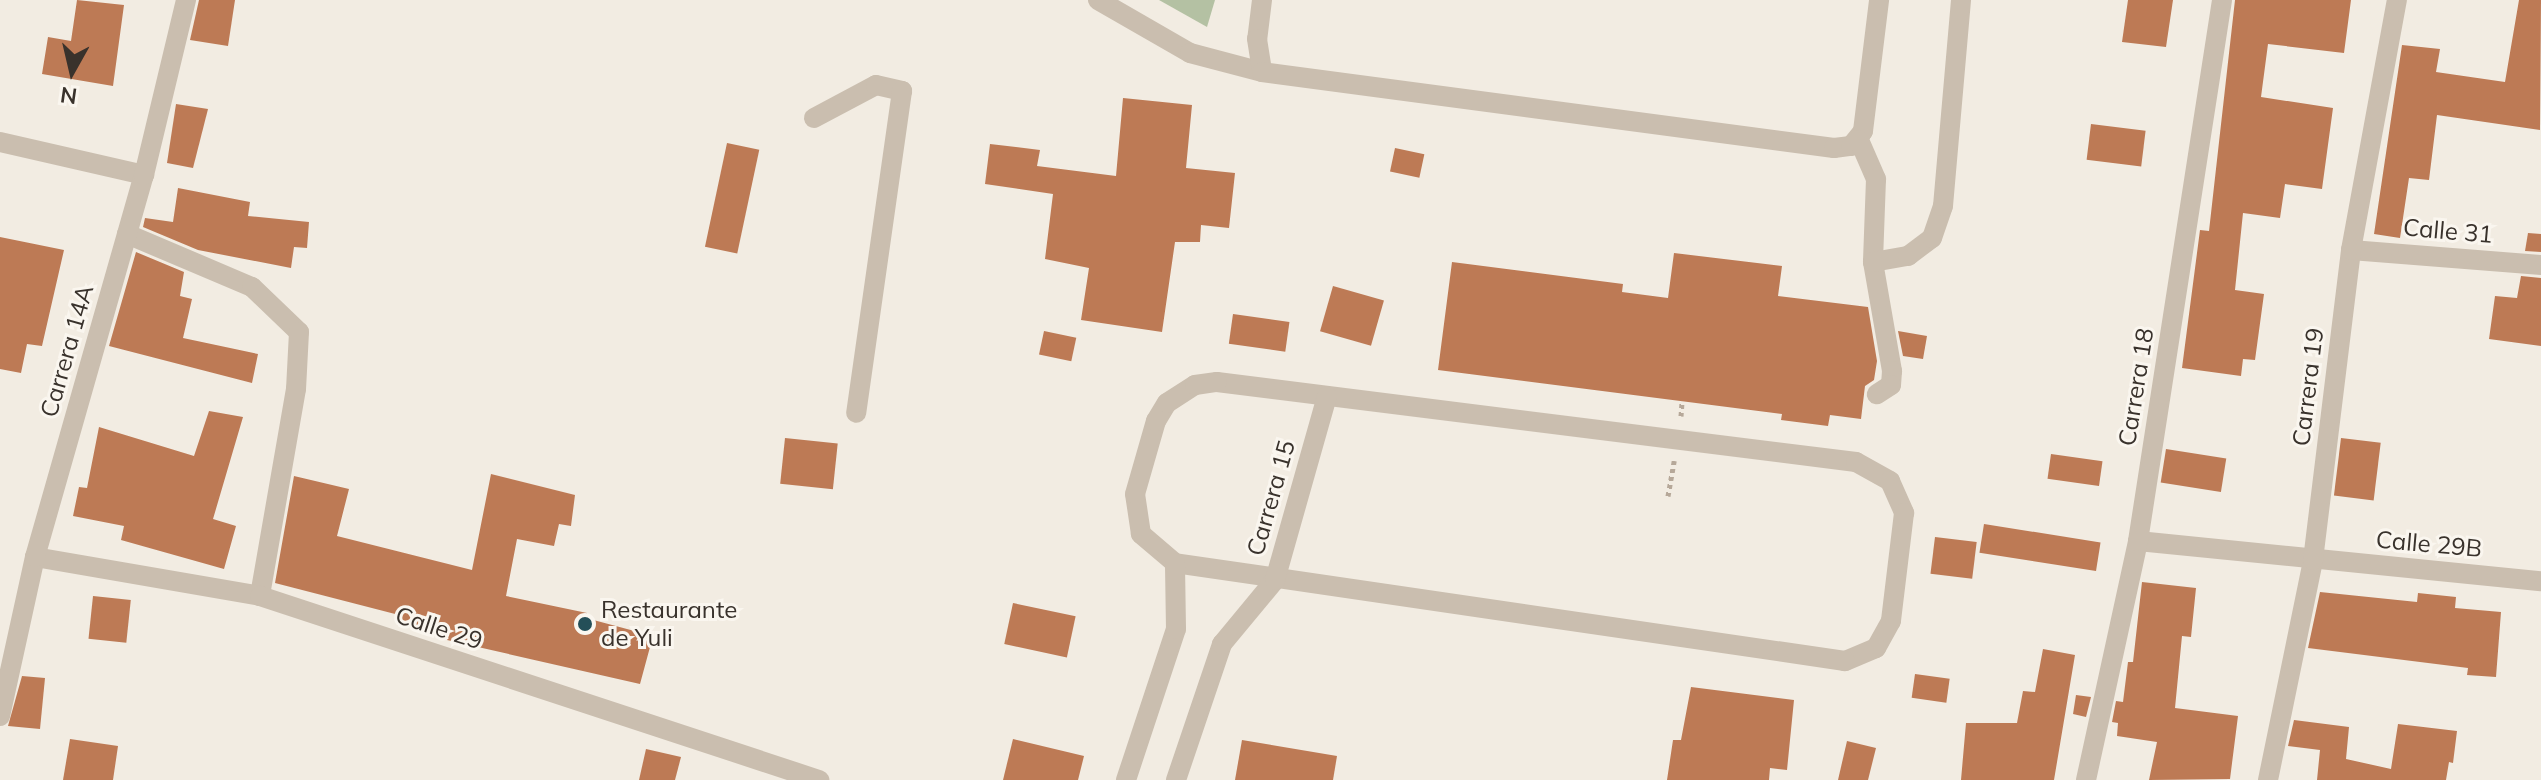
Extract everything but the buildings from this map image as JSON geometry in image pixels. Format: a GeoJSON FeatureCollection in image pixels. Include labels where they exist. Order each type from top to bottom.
{"type":"FeatureCollection","features":[{"type":"Feature","properties":{"kind":"street","name":"Carrera 14A"},"geometry":{"type":"LineString","coordinates":[[0,716],[8,647],[144,175],[186,0]]}},
{"type":"Feature","properties":{"kind":"street"},"geometry":{"type":"LineString","coordinates":[[1098,0],[1190,53],[1262,72],[1820,147],[1851,146],[1859,140]]}},
{"type":"Feature","properties":{"kind":"street"},"geometry":{"type":"LineString","coordinates":[[1262,0],[1257,39],[1262,72]]}},
{"type":"Feature","properties":{"kind":"street"},"geometry":{"type":"LineString","coordinates":[[1877,394],[1891,385],[1892,371],[1873,262],[1876,179],[1859,140],[1879,0]]}},
{"type":"Feature","properties":{"kind":"street"},"geometry":{"type":"LineString","coordinates":[[1873,262],[1908,256],[1932,238],[1943,206],[1961,0]]}},
{"type":"Feature","properties":{"kind":"street","name":"Carrera 18"},"geometry":{"type":"LineString","coordinates":[[2086,780],[2138,541],[2222,0]]}},
{"type":"Feature","properties":{"kind":"street","name":"Carrera 19"},"geometry":{"type":"LineString","coordinates":[[2268,780],[2313,560],[2351,250],[2397,0]]}},
{"type":"Feature","properties":{"kind":"street"},"geometry":{"type":"LineString","coordinates":[[814,118],[876,85],[902,91],[856,413]]}},
{"type":"Feature","properties":{"kind":"street"},"geometry":{"type":"LineString","coordinates":[[0,142],[144,175]]}},
{"type":"Feature","properties":{"kind":"street"},"geometry":{"type":"LineString","coordinates":[[127,234],[252,287],[299,332],[296,389],[260,596]]}},
{"type":"Feature","properties":{"kind":"street","name":"Calle 31"},"geometry":{"type":"LineString","coordinates":[[2351,250],[2541,265]]}},
{"type":"Feature","properties":{"kind":"street"},"geometry":{"type":"LineString","coordinates":[[1217,382],[1327,396],[1827,458],[1877,470],[1890,481],[1904,513],[1891,621],[1876,648],[1845,661],[1275,580],[1175,563],[1150,546],[1134,508],[1156,421],[1167,403],[1195,385],[1217,382]]}},
{"type":"Feature","properties":{"kind":"street","name":"Carrera 15"},"geometry":{"type":"LineString","coordinates":[[1176,780],[1222,644],[1275,580],[1327,396]]}},
{"type":"Feature","properties":{"kind":"street","name":"Calle 29B"},"geometry":{"type":"LineString","coordinates":[[2138,541],[2541,581]]}},
{"type":"Feature","properties":{"kind":"street","name":"Calle 29"},"geometry":{"type":"LineString","coordinates":[[35,557],[260,596],[819,780]]}},
{"type":"Feature","properties":{"kind":"street"},"geometry":{"type":"LineString","coordinates":[[1126,780],[1176,629],[1175,563]]}},
{"type":"Feature","properties":{"kind":"green space"},"geometry":{"type":"Polygon","coordinates":[[[1159,0],[1215,0],[1207,27],[1159,0]]]}},
{"type":"Feature","properties":{"kind":"place","name":"Restaurante de Yuli"},"geometry":{"type":"Point","coordinates":[585,624]}}]}
